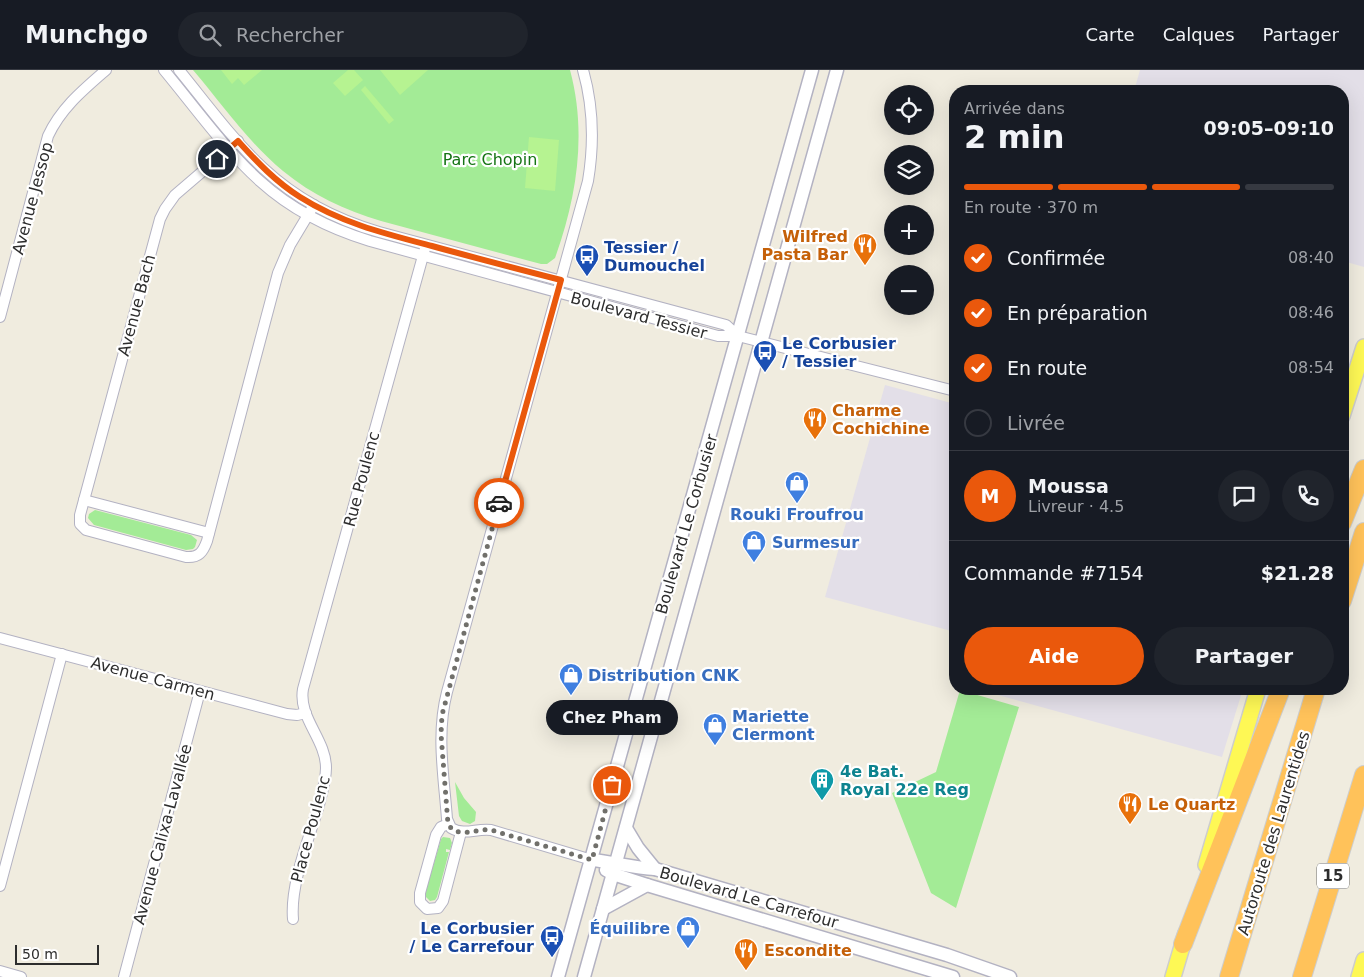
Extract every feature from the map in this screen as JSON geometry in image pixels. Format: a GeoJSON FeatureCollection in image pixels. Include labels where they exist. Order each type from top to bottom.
{"type":"FeatureCollection","features":[{"type":"Feature","properties":{"kind":"highway"},"geometry":{"type":"LineString","coordinates":[[1349,506],[1364,469]]}},
{"type":"Feature","properties":{"kind":"highway"},"geometry":{"type":"LineString","coordinates":[[1349,579],[1364,532]]}},
{"type":"Feature","properties":{"kind":"highway"},"geometry":{"type":"LineString","coordinates":[[1183,944],[1279,695]]}},
{"type":"Feature","properties":{"kind":"highway","name":"Autoroute des Laurentides"},"geometry":{"type":"LineString","coordinates":[[1229,977],[1314,695]]}},
{"type":"Feature","properties":{"kind":"highway","name":"15"},"geometry":{"type":"LineString","coordinates":[[1302,977],[1364,775]]}},
{"type":"Feature","properties":{"kind":"main road"},"geometry":{"type":"LineString","coordinates":[[1349,394],[1364,348]]}},
{"type":"Feature","properties":{"kind":"main road"},"geometry":{"type":"LineString","coordinates":[[1173,977],[1256,695]]}},
{"type":"Feature","properties":{"kind":"main road"},"geometry":{"type":"LineString","coordinates":[[1358,977],[1364,960]]}},
{"type":"Feature","properties":{"kind":"street","name":"Avenue Jessop"},"geometry":{"type":"LineString","coordinates":[[0,316],[48,136],[56,120],[67,106],[106,70]]}},
{"type":"Feature","properties":{"kind":"street","name":"Boulevard Tessier"},"geometry":{"type":"LineString","coordinates":[[164,70],[229,149],[262,183],[279,197],[308,215],[356,237],[718,336],[738,336],[949,389]]}},
{"type":"Feature","properties":{"kind":"street","name":"Boulevard Tessier"},"geometry":{"type":"LineString","coordinates":[[179,70],[238,141],[272,176],[314,205],[362,226],[726,325],[738,336]]}},
{"type":"Feature","properties":{"kind":"street"},"geometry":{"type":"LineString","coordinates":[[583,70],[591,115],[591,165],[582,206],[444,705],[441,734],[448,824],[454,830],[461,832],[482,829],[491,830],[592,860]]}},
{"type":"Feature","properties":{"kind":"street","name":"Boulevard Le Corbusier"},"geometry":{"type":"LineString","coordinates":[[558,977],[812,70]]}},
{"type":"Feature","properties":{"kind":"street","name":"Boulevard Le Corbusier"},"geometry":{"type":"LineString","coordinates":[[584,977],[837,70]]}},
{"type":"Feature","properties":{"kind":"street","name":"Avenue Bach"},"geometry":{"type":"LineString","coordinates":[[238,141],[175,195],[160,220],[79,518],[86,530],[186,557],[193,558],[201,553],[209,533],[275,281],[290,244],[314,205]]}},
{"type":"Feature","properties":{"kind":"street","name":"Rue Poulenc"},"geometry":{"type":"LineString","coordinates":[[306,713],[302,702],[303,689],[426,244]]}},
{"type":"Feature","properties":{"kind":"street"},"geometry":{"type":"LineString","coordinates":[[84,500],[209,533]]}},
{"type":"Feature","properties":{"kind":"street","name":"Avenue Carmen"},"geometry":{"type":"LineString","coordinates":[[0,638],[292,715],[306,713]]}},
{"type":"Feature","properties":{"kind":"street"},"geometry":{"type":"LineString","coordinates":[[0,886],[62,654]]}},
{"type":"Feature","properties":{"kind":"street","name":"Avenue Calixa-Lavallée"},"geometry":{"type":"LineString","coordinates":[[124,977],[200,691]]}},
{"type":"Feature","properties":{"kind":"street","name":"Place Poulenc"},"geometry":{"type":"LineString","coordinates":[[293,920],[293,896],[323,789],[326,769],[323,748],[306,713]]}},
{"type":"Feature","properties":{"kind":"street"},"geometry":{"type":"LineString","coordinates":[[448,824],[441,827],[436,835],[420,893],[420,902],[424,907],[434,909],[441,905],[443,901],[461,832]]}},
{"type":"Feature","properties":{"kind":"street"},"geometry":{"type":"LineString","coordinates":[[626,828],[638,848],[655,869]]}},
{"type":"Feature","properties":{"kind":"street","name":"Boulevard Le Carrefour"},"geometry":{"type":"LineString","coordinates":[[592,860],[647,885],[953,977]]}},
{"type":"Feature","properties":{"kind":"street","name":"Boulevard Le Carrefour"},"geometry":{"type":"LineString","coordinates":[[615,869],[655,869],[931,950],[1010,977]]}},
{"type":"Feature","properties":{"kind":"street"},"geometry":{"type":"LineString","coordinates":[[603,909],[647,885]]}},
{"type":"Feature","properties":{"kind":"street"},"geometry":{"type":"LineString","coordinates":[[0,971],[21,977]]}},
{"type":"Feature","properties":{"kind":"shaded area"},"geometry":{"type":"Polygon","coordinates":[[[1140,70],[1364,70],[1364,267],[1349,263],[1349,85],[1136,85],[1140,70]]]}},
{"type":"Feature","properties":{"kind":"shaded area"},"geometry":{"type":"Polygon","coordinates":[[[885,385],[949,402],[949,630],[825,597],[885,385]]]}},
{"type":"Feature","properties":{"kind":"shaded area"},"geometry":{"type":"Polygon","coordinates":[[[998,695],[1241,695],[1222,757],[998,695]]]}},
{"type":"Feature","properties":{"kind":"green space","name":"Parc Chopin"},"geometry":{"type":"Polygon","coordinates":[[[193,70],[570,70],[578,117],[579,141],[574,188],[563,235],[555,258],[547,264],[541,264],[381,221],[329,201],[294,180],[270,160],[193,70]]]}},
{"type":"Feature","properties":{"kind":"green space"},"geometry":{"type":"Polygon","coordinates":[[[221,70],[262,70],[244,85],[238,78],[232,84],[221,70]]]}},
{"type":"Feature","properties":{"kind":"green space"},"geometry":{"type":"Polygon","coordinates":[[[348,70],[354,70],[363,80],[345,96],[333,83],[348,70]]]}},
{"type":"Feature","properties":{"kind":"green space"},"geometry":{"type":"Polygon","coordinates":[[[380,70],[428,70],[400,95],[380,70]]]}},
{"type":"Feature","properties":{"kind":"green space"},"geometry":{"type":"Polygon","coordinates":[[[365,86],[394,120],[389,124],[361,90],[365,86]]]}},
{"type":"Feature","properties":{"kind":"green space"},"geometry":{"type":"Polygon","coordinates":[[[529,137],[559,140],[555,191],[525,188],[529,137]]]}},
{"type":"Feature","properties":{"kind":"green space"},"geometry":{"type":"Polygon","coordinates":[[[95,510],[191,535],[197,540],[195,547],[186,550],[94,525],[88,518],[89,514],[95,510]]]}},
{"type":"Feature","properties":{"kind":"green space"},"geometry":{"type":"Polygon","coordinates":[[[959,695],[977,695],[1019,707],[956,908],[931,893],[892,793],[936,772],[959,695]]]}},
{"type":"Feature","properties":{"kind":"green space"},"geometry":{"type":"Polygon","coordinates":[[[455,782],[464,798],[476,812],[475,821],[470,824],[462,821],[459,816],[455,782]]]}},
{"type":"Feature","properties":{"kind":"green space"},"geometry":{"type":"Polygon","coordinates":[[[443,837],[450,838],[452,843],[450,850],[446,849],[446,852],[449,852],[437,897],[435,900],[430,901],[425,894],[443,837]]]}},
{"type":"Feature","properties":{"kind":"way so far"},"geometry":{"type":"LineString","coordinates":[[499,503],[442,715],[441,734],[448,824],[458,832],[482,829],[491,830],[592,860],[612,785]]}},
{"type":"Feature","properties":{"kind":"place","name":"Wilfred Pasta Bar"},"geometry":{"type":"Point","coordinates":[865,266]}},
{"type":"Feature","properties":{"kind":"place","name":"Tessier / Dumouchel"},"geometry":{"type":"Point","coordinates":[587,277]}},
{"type":"Feature","properties":{"kind":"place","name":"Le Corbusier / Tessier"},"geometry":{"type":"Point","coordinates":[765,373]}},
{"type":"Feature","properties":{"kind":"place","name":"Charme Cochichine"},"geometry":{"type":"Point","coordinates":[815,440]}},
{"type":"Feature","properties":{"kind":"place","name":"Rouki Froufrou"},"geometry":{"type":"Point","coordinates":[797,504]}},
{"type":"Feature","properties":{"kind":"place","name":"Surmesur"},"geometry":{"type":"Point","coordinates":[754,563]}},
{"type":"Feature","properties":{"kind":"place","name":"Distribution CNK"},"geometry":{"type":"Point","coordinates":[571,696]}},
{"type":"Feature","properties":{"kind":"place","name":"Mariette Clermont"},"geometry":{"type":"Point","coordinates":[715,746]}},
{"type":"Feature","properties":{"kind":"place","name":"Chez Pham"},"geometry":{"type":"Point","coordinates":[612,785]}},
{"type":"Feature","properties":{"kind":"place","name":"4e Bat. Royal 22e Reg"},"geometry":{"type":"Point","coordinates":[822,801]}},
{"type":"Feature","properties":{"kind":"place","name":"Le Quartz"},"geometry":{"type":"Point","coordinates":[1130,825]}},
{"type":"Feature","properties":{"kind":"place","name":"Équilibre"},"geometry":{"type":"Point","coordinates":[688,949]}},
{"type":"Feature","properties":{"kind":"place","name":"Le Corbusier / Le Carrefour"},"geometry":{"type":"Point","coordinates":[552,958]}},
{"type":"Feature","properties":{"kind":"place","name":"Escondite"},"geometry":{"type":"Point","coordinates":[746,971]}},
{"type":"Feature","properties":{"kind":"route"},"geometry":{"type":"LineString","coordinates":[[217,159],[238,141],[264,169],[281,183],[300,197],[346,221],[379,232],[561,280],[499,503]]}}]}
